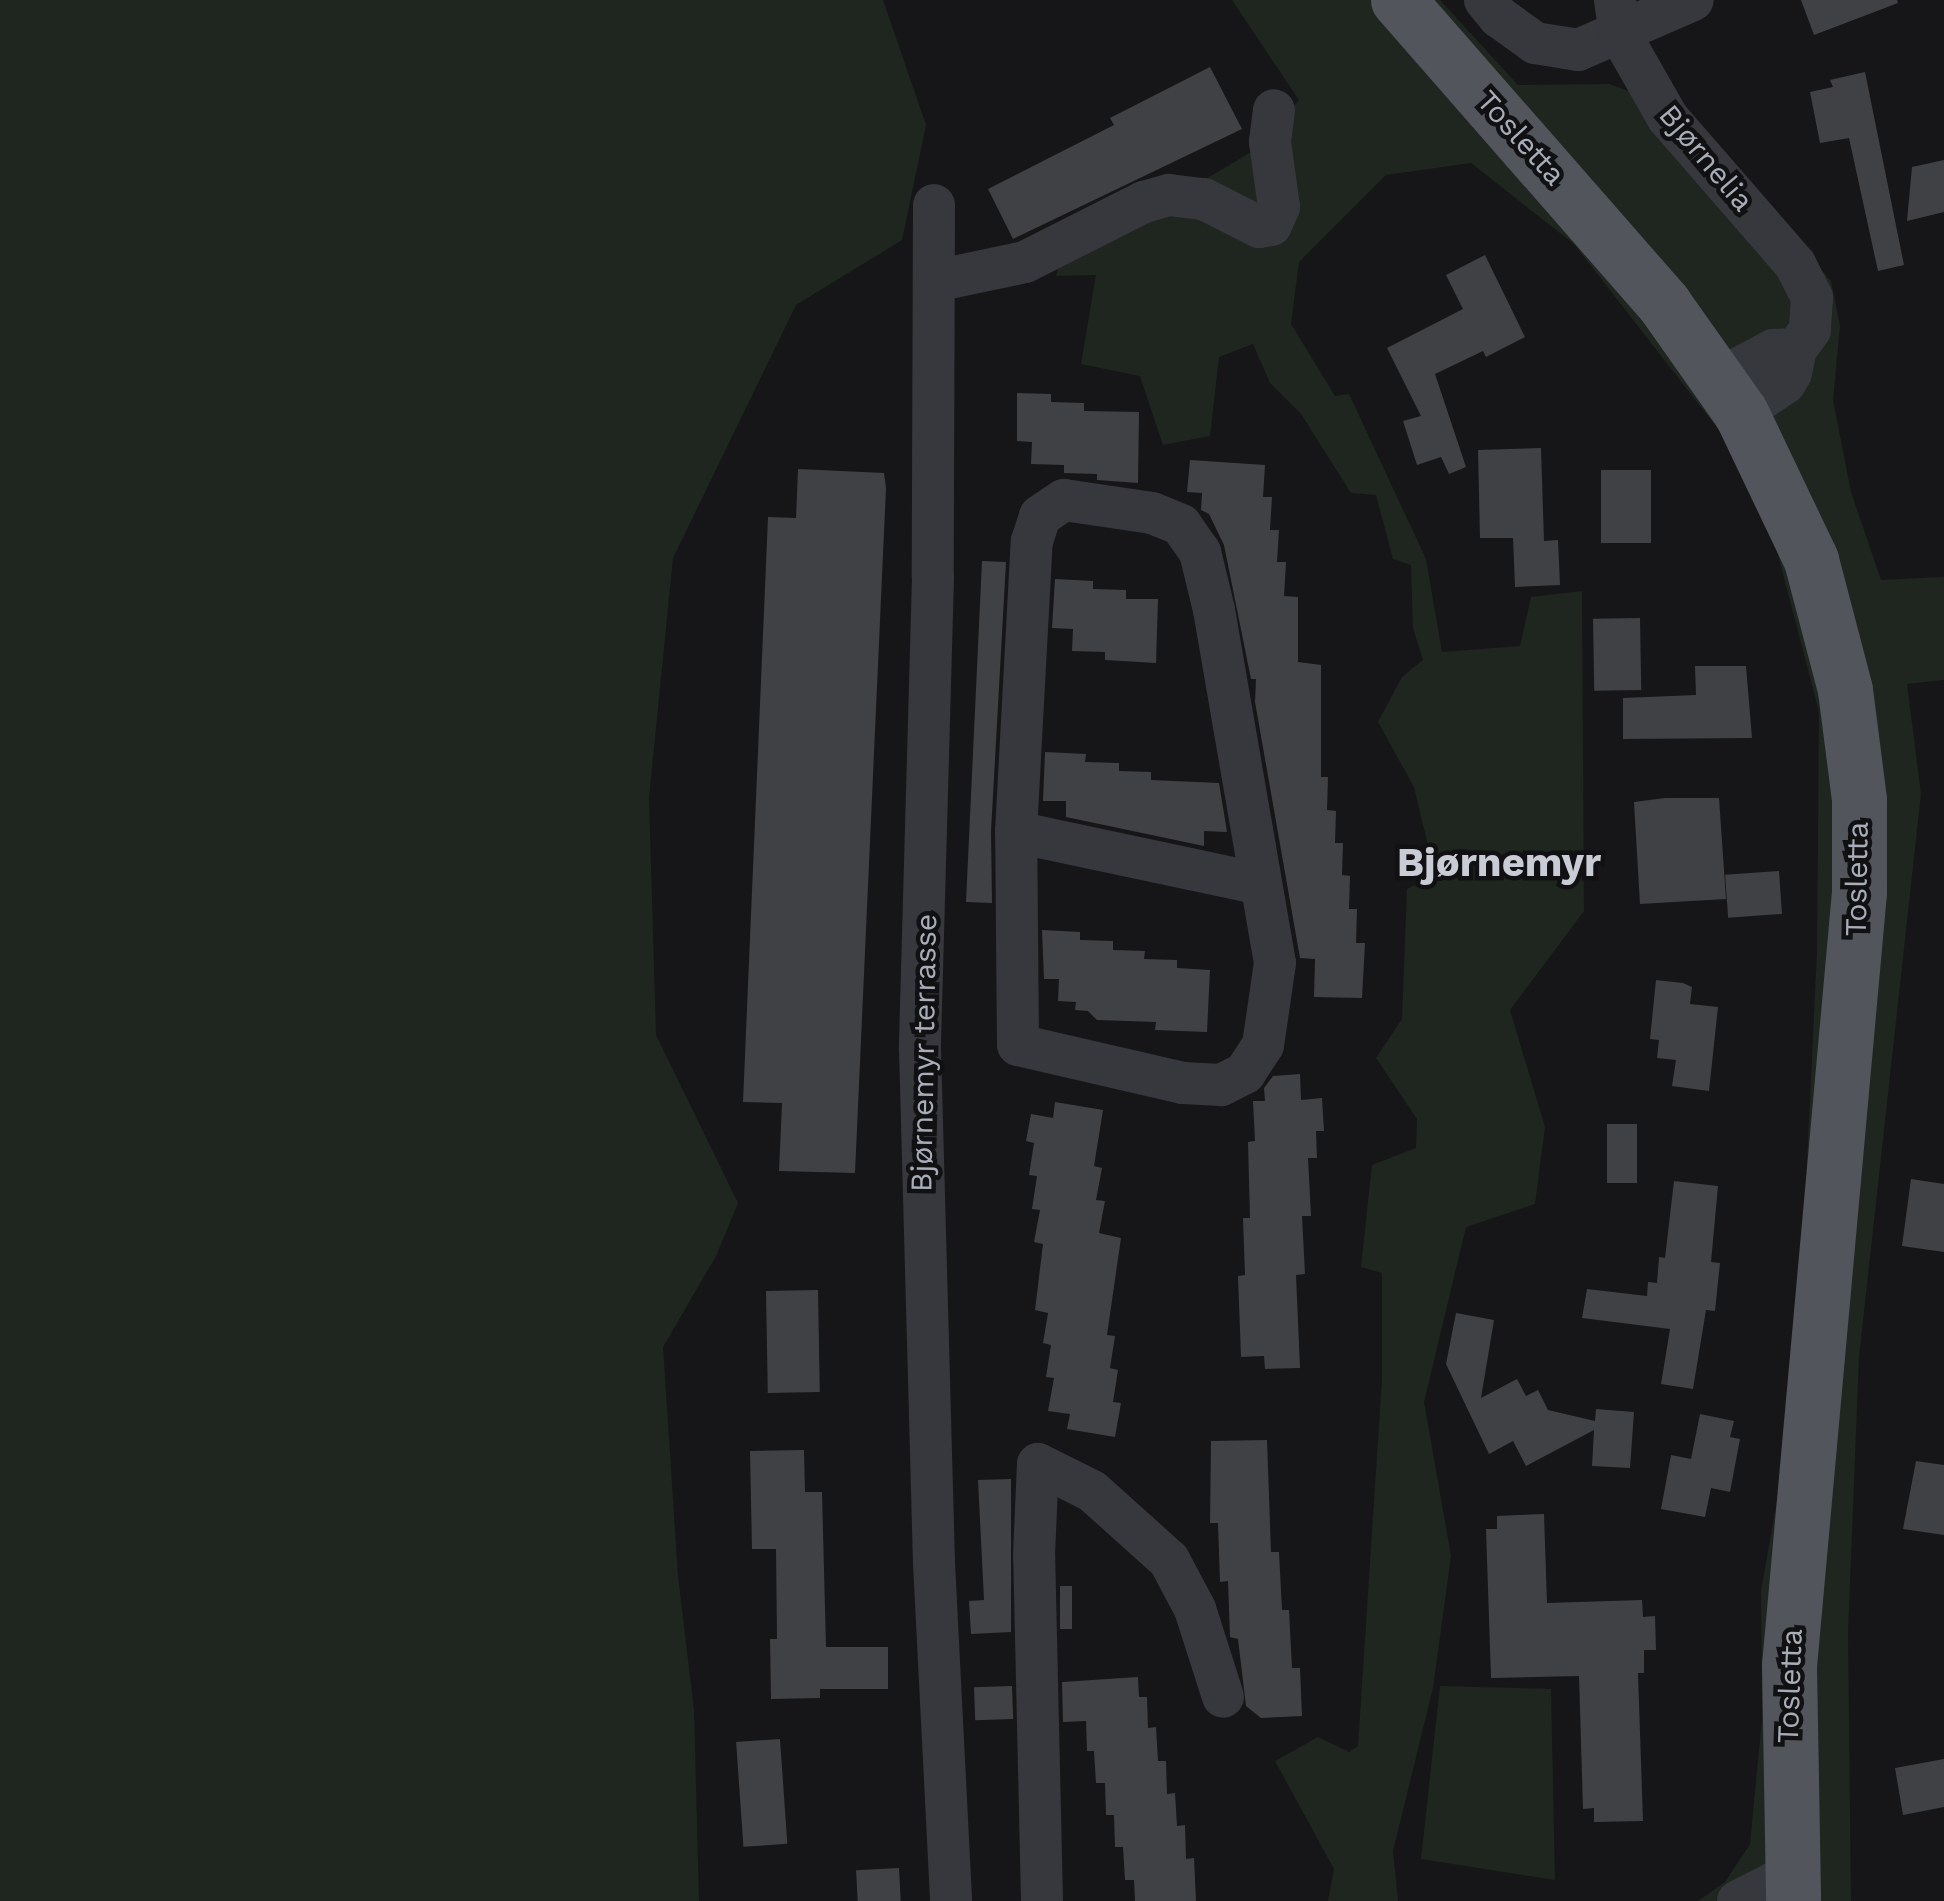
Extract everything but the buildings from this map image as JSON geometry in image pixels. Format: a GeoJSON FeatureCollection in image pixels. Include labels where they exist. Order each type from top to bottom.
{"type":"FeatureCollection","features":[{"type":"Feature","properties":{"kind":"main road","name":"Tosletta"},"geometry":{"type":"LineString","coordinates":[[1398,0],[1652,290],[1730,396],[1799,528],[1827,614],[1845,690],[1859,813],[1855,960],[1791,1632],[1788,1744],[1792,1891]]}},
{"type":"Feature","properties":{"kind":"street"},"geometry":{"type":"LineString","coordinates":[[1485,0],[1499,17],[1535,42],[1578,50],[1617,17],[1692,0]]}},
{"type":"Feature","properties":{"kind":"street","name":"Bjørnelia"},"geometry":{"type":"LineString","coordinates":[[1617,17],[1668,118],[1772,235],[1805,280],[1812,315],[1810,330],[1796,349],[1774,350],[1730,396]]}},
{"type":"Feature","properties":{"kind":"street"},"geometry":{"type":"LineString","coordinates":[[935,281],[1025,262],[1144,202],[1168,195],[1204,199],[1259,227],[1270,224],[1279,207],[1270,142],[1274,110]]}},
{"type":"Feature","properties":{"kind":"street","name":"Bjørnemyr terrasse"},"geometry":{"type":"LineString","coordinates":[[934,204],[926,936],[920,1049],[933,1544],[951,1901]]}},
{"type":"Feature","properties":{"kind":"street"},"geometry":{"type":"LineString","coordinates":[[1064,500],[1152,513],[1182,526],[1200,552],[1275,963],[1263,1045],[1256,1060],[1234,1080],[1220,1085],[1183,1083],[1018,1045],[1016,832],[1032,541],[1040,516],[1064,500]]}},
{"type":"Feature","properties":{"kind":"street"},"geometry":{"type":"LineString","coordinates":[[1016,832],[1260,884]]}},
{"type":"Feature","properties":{"kind":"street"},"geometry":{"type":"LineString","coordinates":[[1042,1901],[1034,1555],[1038,1464],[1092,1491],[1169,1560],[1196,1609],[1223,1697]]}},
{"type":"Feature","properties":{"kind":"street"},"geometry":{"type":"LineString","coordinates":[[1738,1901],[1762,1888],[1792,1891]]}},
{"type":"Feature","properties":{"kind":"shaded area"},"geometry":{"type":"Polygon","coordinates":[[[0,0],[883,0],[926,125],[902,240],[796,305],[673,558],[649,798],[656,1035],[738,1203],[716,1256],[663,1347],[678,1576],[694,1710],[699,1901],[0,1901],[0,0]]]}},
{"type":"Feature","properties":{"kind":"shaded area"},"geometry":{"type":"Polygon","coordinates":[[[1232,0],[1440,0],[1518,85],[1609,84],[1686,112],[1831,281],[1840,326],[1833,400],[1851,492],[1881,580],[1944,577],[1944,680],[1907,684],[1921,794],[1859,1357],[1848,1633],[1851,1901],[1698,1901],[1725,1882],[1750,1844],[1762,1719],[1761,1591],[1796,1393],[1817,952],[1819,712],[1777,551],[1739,456],[1574,244],[1471,163],[1386,175],[1299,262],[1291,324],[1335,396],[1349,394],[1426,559],[1442,652],[1520,646],[1531,597],[1582,591],[1584,911],[1510,1010],[1545,1127],[1535,1204],[1466,1227],[1424,1402],[1451,1556],[1433,1688],[1393,1851],[1398,1901],[1328,1901],[1334,1869],[1275,1761],[1318,1737],[1349,1752],[1358,1746],[1382,1379],[1382,1273],[1361,1267],[1372,1165],[1416,1148],[1417,1119],[1376,1058],[1402,1019],[1407,889],[1435,875],[1414,787],[1378,722],[1402,677],[1423,660],[1413,628],[1411,565],[1393,559],[1376,495],[1351,493],[1301,414],[1270,383],[1253,344],[1219,357],[1210,436],[1163,445],[1140,376],[1081,364],[1096,275],[1056,276],[1061,256],[1145,215],[1258,148],[1299,100],[1232,0]]]}},
{"type":"Feature","properties":{"kind":"shaded area"},"geometry":{"type":"Polygon","coordinates":[[[1440,1686],[1551,1689],[1555,1880],[1421,1859],[1440,1686]]]}},
{"type":"Feature","properties":{"kind":"district","name":"Bjørnemyr"},"geometry":{"type":"Point","coordinates":[1499,863]}}]}
